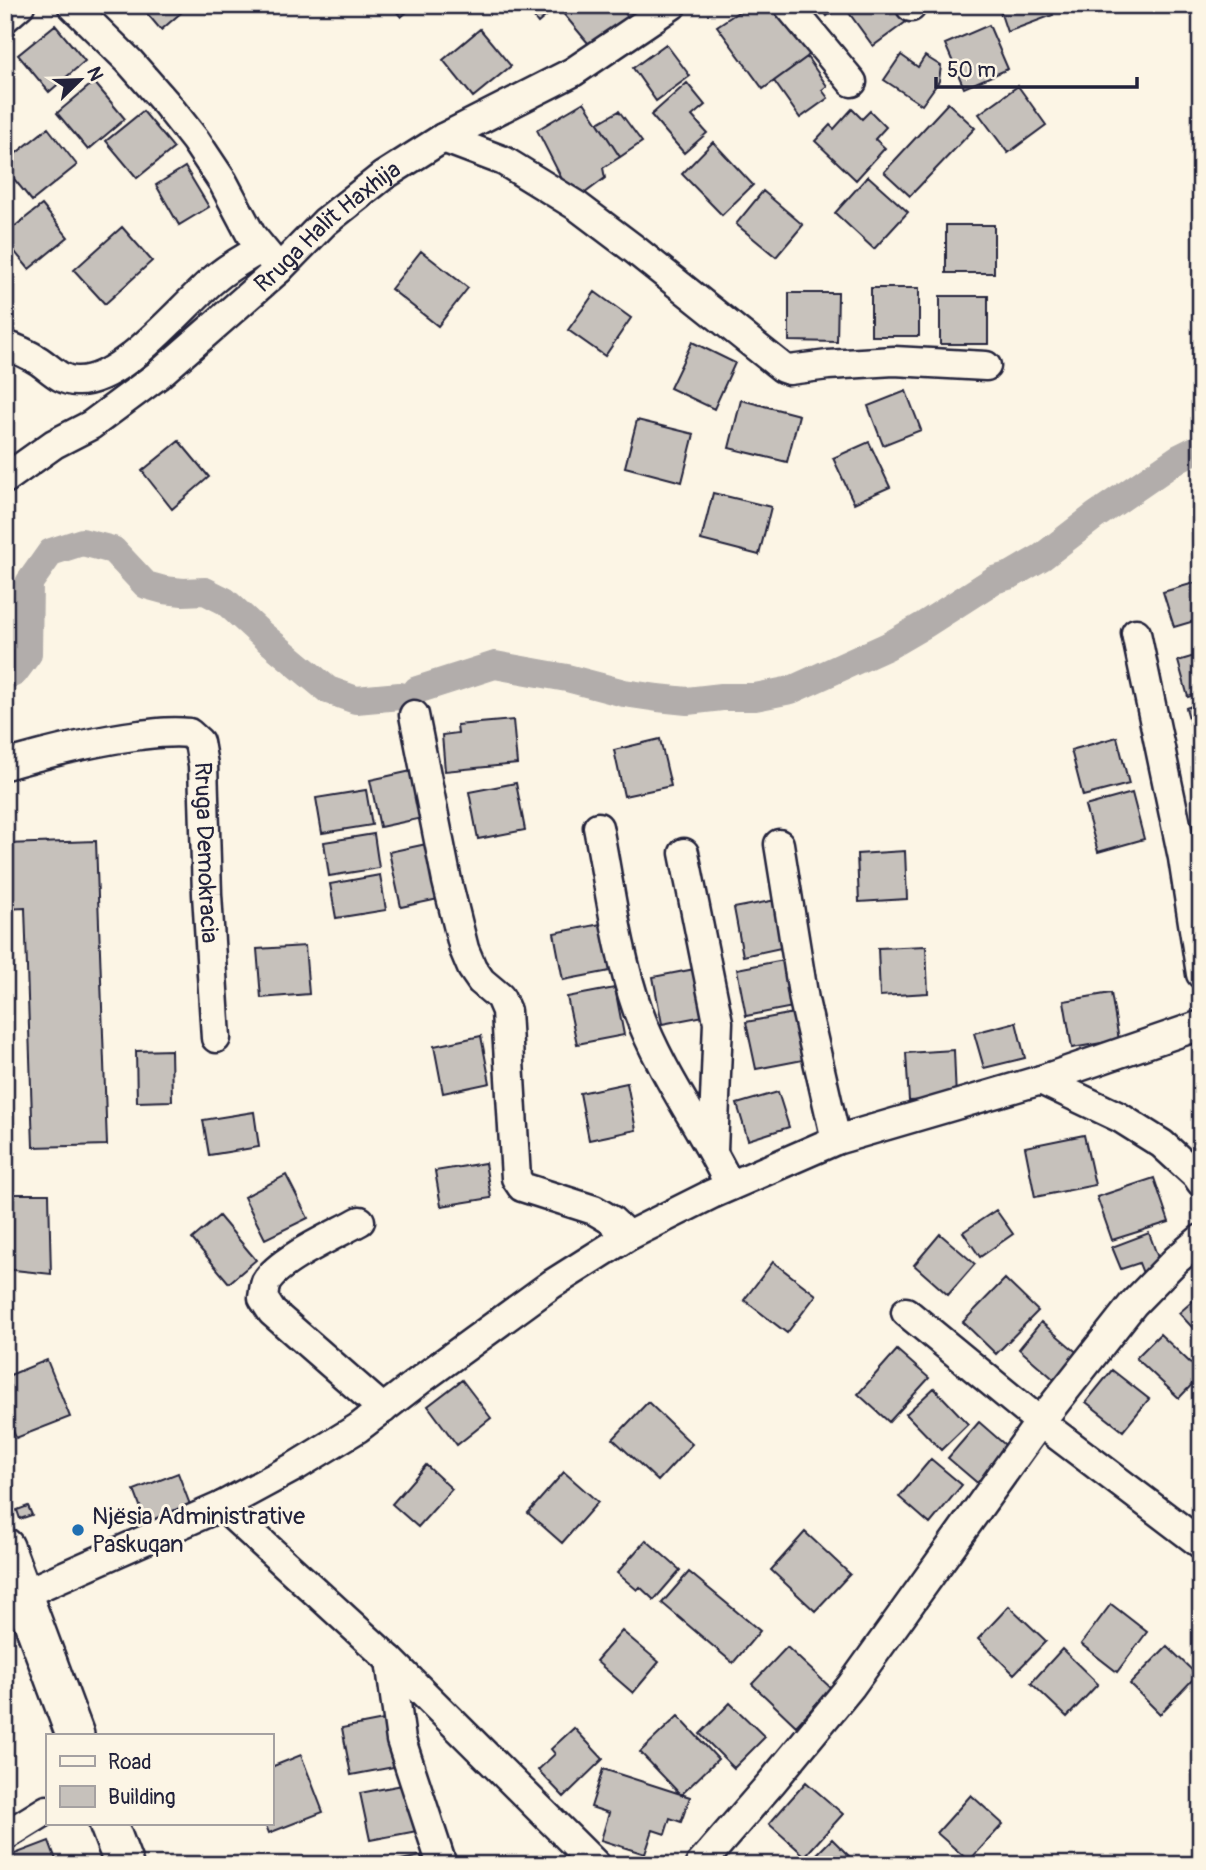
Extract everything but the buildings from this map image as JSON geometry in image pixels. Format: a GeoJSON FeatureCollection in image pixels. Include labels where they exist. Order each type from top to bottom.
{"type":"FeatureCollection","features":[{"type":"Feature","properties":{"kind":"main road"},"geometry":{"type":"LineString","coordinates":[[5,1547],[75,1734]]}},
{"type":"Feature","properties":{"kind":"main road"},"geometry":{"type":"LineString","coordinates":[[109,1825],[124,1865]]}},
{"type":"Feature","properties":{"kind":"street"},"geometry":{"type":"LineString","coordinates":[[5,18],[20,5]]}},
{"type":"Feature","properties":{"kind":"street"},"geometry":{"type":"LineString","coordinates":[[5,345],[23,352],[60,377],[77,381],[100,376],[123,363],[225,270],[270,259],[251,235],[223,182],[195,140],[129,61],[72,5]]}},
{"type":"Feature","properties":{"kind":"street","name":"Rruga Halit Haxhija"},"geometry":{"type":"LineString","coordinates":[[5,480],[54,443],[91,425],[157,376],[270,259],[326,222],[383,176],[443,138],[573,72],[672,5]]}},
{"type":"Feature","properties":{"kind":"street"},"geometry":{"type":"LineString","coordinates":[[788,5],[852,82]]}},
{"type":"Feature","properties":{"kind":"street"},"geometry":{"type":"LineString","coordinates":[[443,138],[504,161],[577,206],[783,368],[789,370],[894,361],[986,366]]}},
{"type":"Feature","properties":{"kind":"street"},"geometry":{"type":"LineString","coordinates":[[1136,632],[1183,858],[1201,974]]}},
{"type":"Feature","properties":{"kind":"street"},"geometry":{"type":"LineString","coordinates":[[414,715],[447,881],[464,949],[472,968],[481,981],[500,997],[506,1010],[516,1178],[523,1187],[594,1210],[611,1220],[628,1236]]}},
{"type":"Feature","properties":{"kind":"street","name":"Rruga Demokracia"},"geometry":{"type":"LineString","coordinates":[[5,765],[104,739],[174,731],[189,733],[199,742],[203,765],[207,894],[216,1038]]}},
{"type":"Feature","properties":{"kind":"street"},"geometry":{"type":"LineString","coordinates":[[598,827],[623,956],[638,1011],[664,1070],[713,1151],[730,1186]]}},
{"type":"Feature","properties":{"kind":"street"},"geometry":{"type":"LineString","coordinates":[[779,844],[804,1000],[836,1140]]}},
{"type":"Feature","properties":{"kind":"street"},"geometry":{"type":"LineString","coordinates":[[684,853],[718,1022],[713,1151]]}},
{"type":"Feature","properties":{"kind":"street"},"geometry":{"type":"LineString","coordinates":[[23,1594],[222,1506],[296,1466],[358,1429],[552,1284],[628,1236],[730,1186],[836,1140],[1041,1080],[1201,1025]]}},
{"type":"Feature","properties":{"kind":"street"},"geometry":{"type":"LineString","coordinates":[[1041,1080],[1119,1117],[1163,1143],[1201,1182]]}},
{"type":"Feature","properties":{"kind":"street"},"geometry":{"type":"LineString","coordinates":[[360,1222],[274,1271],[265,1283],[263,1298],[272,1312],[383,1409]]}},
{"type":"Feature","properties":{"kind":"street"},"geometry":{"type":"LineString","coordinates":[[700,1865],[850,1686],[1040,1422],[1133,1304],[1201,1239]]}},
{"type":"Feature","properties":{"kind":"street"},"geometry":{"type":"LineString","coordinates":[[906,1312],[1040,1422],[1201,1544]]}},
{"type":"Feature","properties":{"kind":"street"},"geometry":{"type":"LineString","coordinates":[[222,1506],[390,1660],[596,1865]]}},
{"type":"Feature","properties":{"kind":"street"},"geometry":{"type":"LineString","coordinates":[[390,1660],[401,1740],[442,1865]]}},
{"type":"Feature","properties":{"kind":"street"},"geometry":{"type":"LineString","coordinates":[[5,1836],[46,1811]]}},
{"type":"Feature","properties":{"kind":"waterway"},"geometry":{"type":"LineString","coordinates":[[417,690],[495,665],[567,678],[624,693],[687,701],[755,697],[791,690],[888,646],[994,580],[1011,575],[1042,557],[1095,516],[1179,458],[1201,447]]}},
{"type":"Feature","properties":{"kind":"waterway"},"geometry":{"type":"LineString","coordinates":[[5,676],[14,673],[28,654],[29,583],[51,552],[82,542],[113,550],[146,585],[183,592],[205,591],[225,601],[328,690],[356,700],[400,696]]}},
{"type":"Feature","properties":{"kind":"place","name":"Njësia Administrative Paskuqan"},"geometry":{"type":"Point","coordinates":[78,1530]}}]}
